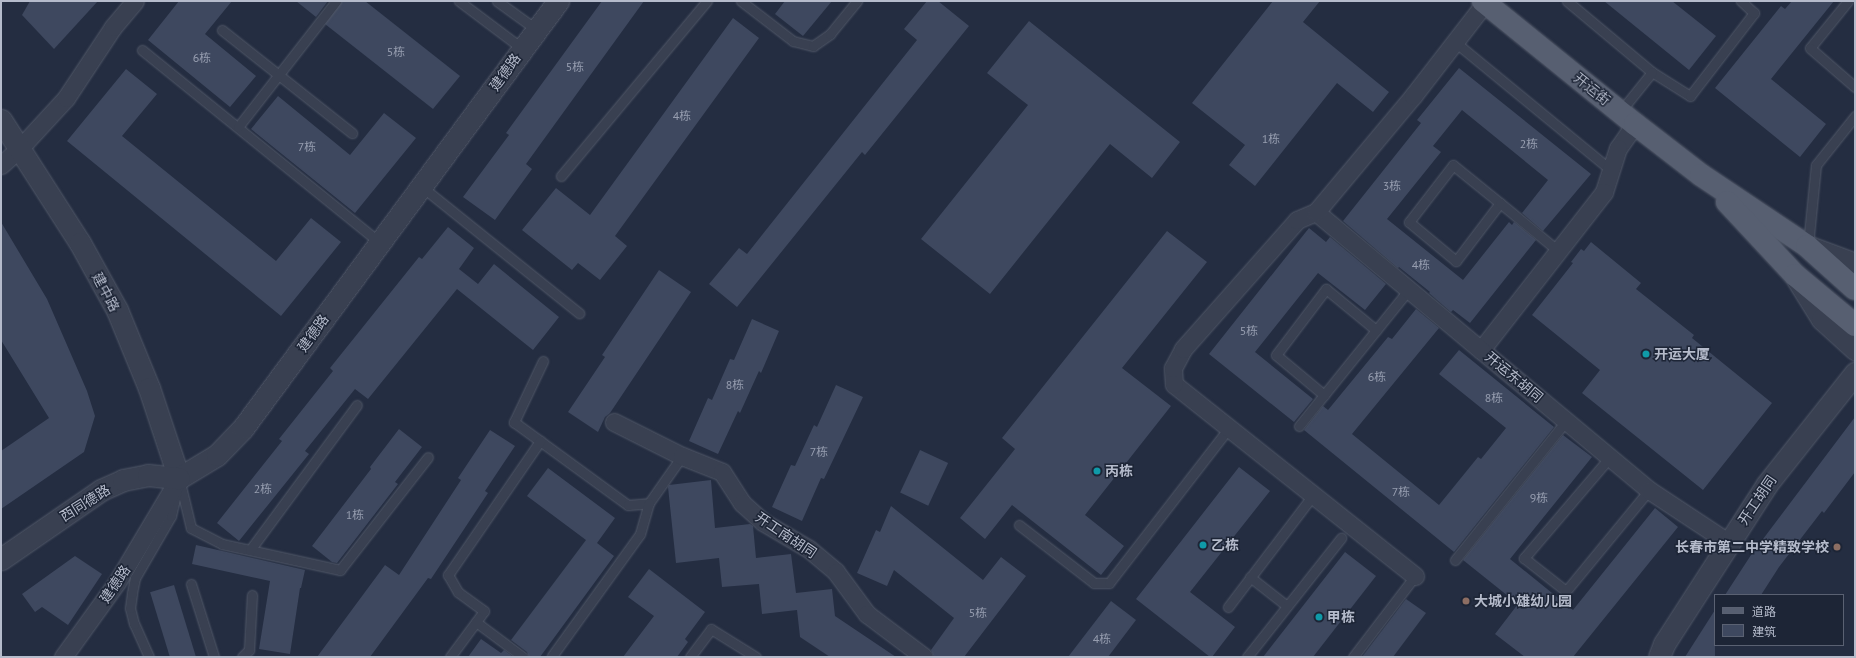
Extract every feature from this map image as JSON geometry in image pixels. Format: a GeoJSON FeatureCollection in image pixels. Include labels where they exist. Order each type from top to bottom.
{"type":"FeatureCollection","features":[{"type":"Feature","properties":{"kind":"main road","name":"开运街"},"geometry":{"type":"LineString","coordinates":[[1486,2],[1627,118],[1702,175],[1807,246],[1855,289]]}},
{"type":"Feature","properties":{"kind":"main road","name":"开运街"},"geometry":{"type":"LineString","coordinates":[[1702,175],[1795,275],[1855,325]]}},
{"type":"Feature","properties":{"kind":"street"},"geometry":{"type":"LineString","coordinates":[[1,165],[19,149],[66,98],[113,27],[135,1]]}},
{"type":"Feature","properties":{"kind":"street","name":"建德路"},"geometry":{"type":"LineString","coordinates":[[63,657],[117,582],[179,478],[217,455],[243,428],[558,1]]}},
{"type":"Feature","properties":{"kind":"street"},"geometry":{"type":"LineString","coordinates":[[1415,576],[1174,384],[1173,368],[1183,349],[1297,220],[1316,212],[1413,96],[1486,2]]}},
{"type":"Feature","properties":{"kind":"street","name":"开运东胡同"},"geometry":{"type":"LineString","coordinates":[[1627,118],[1604,192],[1557,250],[1481,350],[1650,490],[1729,543]]}},
{"type":"Feature","properties":{"kind":"street","name":"建中路"},"geometry":{"type":"LineString","coordinates":[[1,120],[80,244],[117,310],[149,388],[179,478]]}},
{"type":"Feature","properties":{"kind":"street"},"geometry":{"type":"LineString","coordinates":[[1316,212],[1481,350]]}},
{"type":"Feature","properties":{"kind":"street"},"geometry":{"type":"LineString","coordinates":[[1807,246],[1855,264]]}},
{"type":"Feature","properties":{"kind":"street"},"geometry":{"type":"LineString","coordinates":[[1795,275],[1822,319],[1855,349]]}},
{"type":"Feature","properties":{"kind":"street","name":"开工胡同"},"geometry":{"type":"LineString","coordinates":[[1659,657],[1664,644],[1766,484],[1855,373]]}},
{"type":"Feature","properties":{"kind":"street","name":"开工南胡同"},"geometry":{"type":"LineString","coordinates":[[614,422],[682,456],[722,472],[742,503],[763,522],[809,549],[836,572],[867,614],[924,657]]}},
{"type":"Feature","properties":{"kind":"street","name":"西同德路"},"geometry":{"type":"LineString","coordinates":[[1,559],[101,490],[123,480],[148,475],[179,478]]}},
{"type":"Feature","properties":{"kind":"lane"},"geometry":{"type":"LineString","coordinates":[[238,127],[336,1]]}},
{"type":"Feature","properties":{"kind":"lane"},"geometry":{"type":"LineString","coordinates":[[459,1],[523,49]]}},
{"type":"Feature","properties":{"kind":"lane"},"geometry":{"type":"LineString","coordinates":[[497,1],[537,30]]}},
{"type":"Feature","properties":{"kind":"lane"},"geometry":{"type":"LineString","coordinates":[[562,176],[707,1]]}},
{"type":"Feature","properties":{"kind":"lane"},"geometry":{"type":"LineString","coordinates":[[741,1],[793,41],[814,46],[830,34],[857,1]]}},
{"type":"Feature","properties":{"kind":"lane"},"geometry":{"type":"LineString","coordinates":[[1567,1],[1652,72],[1690,96],[1754,13],[1741,1]]}},
{"type":"Feature","properties":{"kind":"lane"},"geometry":{"type":"LineString","coordinates":[[1848,1],[1810,48],[1855,87]]}},
{"type":"Feature","properties":{"kind":"lane"},"geometry":{"type":"LineString","coordinates":[[222,30],[352,133]]}},
{"type":"Feature","properties":{"kind":"lane"},"geometry":{"type":"LineString","coordinates":[[1455,42],[1611,170]]}},
{"type":"Feature","properties":{"kind":"lane"},"geometry":{"type":"LineString","coordinates":[[142,50],[380,242]]}},
{"type":"Feature","properties":{"kind":"lane"},"geometry":{"type":"LineString","coordinates":[[1627,118],[1652,72]]}},
{"type":"Feature","properties":{"kind":"lane"},"geometry":{"type":"LineString","coordinates":[[1807,246],[1816,166],[1855,116]]}},
{"type":"Feature","properties":{"kind":"lane"},"geometry":{"type":"LineString","coordinates":[[1500,203],[1456,261],[1409,222],[1453,165],[1500,203],[1557,250]]}},
{"type":"Feature","properties":{"kind":"lane"},"geometry":{"type":"LineString","coordinates":[[421,186],[579,313]]}},
{"type":"Feature","properties":{"kind":"lane"},"geometry":{"type":"LineString","coordinates":[[1299,426],[1408,289]]}},
{"type":"Feature","properties":{"kind":"lane"},"geometry":{"type":"LineString","coordinates":[[1324,395],[1276,355],[1326,290],[1376,330]]}},
{"type":"Feature","properties":{"kind":"lane"},"geometry":{"type":"LineString","coordinates":[[543,361],[514,422],[628,505],[649,503]]}},
{"type":"Feature","properties":{"kind":"lane"},"geometry":{"type":"LineString","coordinates":[[250,550],[356,404]]}},
{"type":"Feature","properties":{"kind":"lane"},"geometry":{"type":"LineString","coordinates":[[1455,560],[1566,421]]}},
{"type":"Feature","properties":{"kind":"lane"},"geometry":{"type":"LineString","coordinates":[[1019,525],[1094,583],[1108,583],[1229,428]]}},
{"type":"Feature","properties":{"kind":"lane"},"geometry":{"type":"LineString","coordinates":[[450,657],[484,612],[458,592],[448,575],[540,441]]}},
{"type":"Feature","properties":{"kind":"lane"},"geometry":{"type":"LineString","coordinates":[[552,656],[640,534],[649,503],[682,456]]}},
{"type":"Feature","properties":{"kind":"lane"},"geometry":{"type":"LineString","coordinates":[[179,478],[191,528],[222,544],[340,570],[428,457]]}},
{"type":"Feature","properties":{"kind":"lane"},"geometry":{"type":"LineString","coordinates":[[1610,457],[1524,558],[1566,591],[1650,490]]}},
{"type":"Feature","properties":{"kind":"lane"},"geometry":{"type":"LineString","coordinates":[[149,657],[134,624],[130,608],[132,593],[135,578],[171,516],[179,478]]}},
{"type":"Feature","properties":{"kind":"lane"},"geometry":{"type":"LineString","coordinates":[[1228,607],[1313,495]]}},
{"type":"Feature","properties":{"kind":"lane"},"geometry":{"type":"LineString","coordinates":[[1247,657],[1341,538]]}},
{"type":"Feature","properties":{"kind":"lane"},"geometry":{"type":"LineString","coordinates":[[1353,657],[1415,576]]}},
{"type":"Feature","properties":{"kind":"lane"},"geometry":{"type":"LineString","coordinates":[[1250,577],[1287,606]]}},
{"type":"Feature","properties":{"kind":"lane"},"geometry":{"type":"LineString","coordinates":[[191,584],[214,657]]}},
{"type":"Feature","properties":{"kind":"lane"},"geometry":{"type":"LineString","coordinates":[[242,657],[249,650],[252,595]]}},
{"type":"Feature","properties":{"kind":"lane"},"geometry":{"type":"LineString","coordinates":[[476,622],[523,657]]}},
{"type":"Feature","properties":{"kind":"lane"},"geometry":{"type":"LineString","coordinates":[[690,657],[711,629],[756,657]]}},
{"type":"Feature","properties":{"kind":"building"},"geometry":{"type":"Polygon","coordinates":[[[30,1],[98,1],[54,49],[22,15],[30,1]]]}},
{"type":"Feature","properties":{"kind":"building"},"geometry":{"type":"Polygon","coordinates":[[[179,1],[232,1],[205,34],[256,76],[230,107],[148,40],[179,1]]]}},
{"type":"Feature","properties":{"kind":"building"},"geometry":{"type":"Polygon","coordinates":[[[296,1],[328,1],[316,17],[296,1]]]}},
{"type":"Feature","properties":{"kind":"building"},"geometry":{"type":"Polygon","coordinates":[[[342,1],[365,1],[460,76],[433,109],[325,24],[342,1]]]}},
{"type":"Feature","properties":{"kind":"building"},"geometry":{"type":"Polygon","coordinates":[[[602,1],[644,1],[526,164],[532,169],[495,220],[463,197],[509,135],[506,133],[602,1]]]}},
{"type":"Feature","properties":{"kind":"building"},"geometry":{"type":"Polygon","coordinates":[[[785,1],[832,1],[803,36],[775,14],[785,1]]]}},
{"type":"Feature","properties":{"kind":"building"},"geometry":{"type":"Polygon","coordinates":[[[927,1],[938,1],[969,26],[865,155],[862,152],[737,307],[709,284],[739,248],[747,254],[917,40],[904,29],[927,1]]]}},
{"type":"Feature","properties":{"kind":"building"},"geometry":{"type":"Polygon","coordinates":[[[1273,1],[1320,1],[1303,22],[1389,92],[1373,112],[1337,83],[1255,186],[1229,165],[1245,145],[1192,103],[1273,1]]]}},
{"type":"Feature","properties":{"kind":"building"},"geometry":{"type":"Polygon","coordinates":[[[1604,1],[1672,1],[1716,36],[1689,70],[1604,1]]]}},
{"type":"Feature","properties":{"kind":"building"},"geometry":{"type":"Polygon","coordinates":[[[1792,1],[1834,1],[1771,79],[1826,124],[1800,157],[1715,88],[1781,6],[1785,9],[1792,1]]]}},
{"type":"Feature","properties":{"kind":"building"},"geometry":{"type":"Polygon","coordinates":[[[733,18],[759,38],[615,236],[627,246],[600,280],[578,263],[572,270],[522,230],[556,188],[590,215],[733,18]]]}},
{"type":"Feature","properties":{"kind":"building"},"geometry":{"type":"Polygon","coordinates":[[[1029,21],[1180,142],[1152,178],[1110,144],[990,294],[921,239],[1028,105],[987,73],[1029,21]]]}},
{"type":"Feature","properties":{"kind":"building"},"geometry":{"type":"Polygon","coordinates":[[[1459,68],[1591,174],[1543,231],[1522,213],[1548,180],[1462,110],[1433,146],[1441,152],[1387,219],[1463,280],[1509,222],[1512,225],[1514,222],[1536,240],[1470,323],[1453,310],[1451,312],[1429,293],[1430,292],[1399,267],[1398,268],[1343,221],[1421,123],[1417,120],[1459,68]]]}},
{"type":"Feature","properties":{"kind":"building"},"geometry":{"type":"Polygon","coordinates":[[[126,69],[157,94],[122,136],[276,261],[311,218],[341,242],[281,316],[67,141],[126,69]]]}},
{"type":"Feature","properties":{"kind":"building"},"geometry":{"type":"Polygon","coordinates":[[[278,96],[350,155],[384,113],[416,138],[355,213],[251,129],[278,96]]]}},
{"type":"Feature","properties":{"kind":"building"},"geometry":{"type":"Polygon","coordinates":[[[1,222],[47,299],[87,391],[95,416],[84,452],[1,509],[1,451],[49,418],[1,340],[1,222]]]}},
{"type":"Feature","properties":{"kind":"building"},"geometry":{"type":"Polygon","coordinates":[[[448,227],[474,248],[459,269],[478,284],[494,264],[559,317],[533,350],[457,289],[368,399],[355,389],[305,451],[309,454],[239,541],[217,523],[282,441],[279,439],[333,371],[330,368],[419,257],[422,259],[448,227]]]}},
{"type":"Feature","properties":{"kind":"building"},"geometry":{"type":"Polygon","coordinates":[[[1309,228],[1326,242],[1330,237],[1386,284],[1365,310],[1318,273],[1255,352],[1313,399],[1294,422],[1209,354],[1309,228]]]}},
{"type":"Feature","properties":{"kind":"building"},"geometry":{"type":"Polygon","coordinates":[[[1167,231],[1207,262],[1122,368],[1171,406],[1085,515],[1124,546],[1101,575],[1012,505],[985,539],[960,518],[1015,449],[1002,438],[1167,231]]]}},
{"type":"Feature","properties":{"kind":"building","name":"开运大厦"},"geometry":{"type":"Polygon","coordinates":[[[1591,242],[1641,283],[1636,289],[1694,335],[1692,338],[1772,403],[1703,490],[1582,393],[1600,370],[1532,315],[1573,263],[1571,262],[1581,249],[1584,251],[1591,242]]]}},
{"type":"Feature","properties":{"kind":"building"},"geometry":{"type":"Polygon","coordinates":[[[659,270],[691,292],[610,413],[605,417],[598,432],[568,412],[605,357],[602,355],[659,270]]]}},
{"type":"Feature","properties":{"kind":"building"},"geometry":{"type":"Polygon","coordinates":[[[1416,309],[1439,328],[1352,434],[1439,505],[1478,457],[1481,459],[1506,428],[1439,374],[1459,350],[1554,427],[1454,552],[1304,430],[1323,406],[1328,410],[1388,337],[1392,339],[1416,309]]]}},
{"type":"Feature","properties":{"kind":"building"},"geometry":{"type":"Polygon","coordinates":[[[752,319],[779,331],[761,373],[759,371],[740,413],[738,411],[718,454],[689,441],[708,398],[712,400],[730,359],[734,360],[752,319]]]}},
{"type":"Feature","properties":{"kind":"building"},"geometry":{"type":"Polygon","coordinates":[[[836,385],[863,397],[824,479],[821,478],[802,521],[772,507],[791,465],[795,466],[814,425],[817,427],[836,385]]]}},
{"type":"Feature","properties":{"kind":"building"},"geometry":{"type":"Polygon","coordinates":[[[1855,417],[1855,472],[1824,513],[1822,511],[1779,567],[1762,594],[1726,594],[1751,555],[1855,417]]]}},
{"type":"Feature","properties":{"kind":"building"},"geometry":{"type":"Polygon","coordinates":[[[399,429],[422,447],[395,482],[398,484],[337,563],[332,562],[312,546],[371,469],[370,467],[399,429]]]}},
{"type":"Feature","properties":{"kind":"building"},"geometry":{"type":"Polygon","coordinates":[[[490,430],[515,446],[485,491],[488,493],[431,579],[428,578],[370,657],[317,657],[385,565],[399,575],[461,480],[458,478],[490,430]]]}},
{"type":"Feature","properties":{"kind":"building"},"geometry":{"type":"Polygon","coordinates":[[[1563,435],[1592,457],[1510,559],[1573,610],[1655,508],[1678,527],[1573,657],[1525,657],[1495,634],[1518,604],[1463,560],[1563,435]]]}},
{"type":"Feature","properties":{"kind":"building"},"geometry":{"type":"Polygon","coordinates":[[[920,450],[948,463],[928,506],[900,493],[920,450]]]}},
{"type":"Feature","properties":{"kind":"building","name":"乙栋"},"geometry":{"type":"Polygon","coordinates":[[[1239,467],[1270,491],[1190,592],[1235,627],[1212,657],[1210,657],[1136,599],[1239,467]]]}},
{"type":"Feature","properties":{"kind":"building"},"geometry":{"type":"Polygon","coordinates":[[[548,468],[615,518],[597,543],[614,556],[540,657],[529,657],[527,652],[511,640],[586,540],[527,496],[548,468]]]}},
{"type":"Feature","properties":{"kind":"building"},"geometry":{"type":"Polygon","coordinates":[[[711,480],[715,528],[750,524],[753,526],[756,558],[791,554],[796,593],[832,589],[835,616],[896,657],[830,657],[800,637],[797,610],[762,614],[759,584],[722,587],[719,558],[676,563],[668,487],[669,485],[711,480]]]}},
{"type":"Feature","properties":{"kind":"building"},"geometry":{"type":"Polygon","coordinates":[[[891,506],[983,580],[1001,557],[1026,576],[964,657],[934,657],[931,650],[954,618],[894,570],[887,586],[857,573],[876,530],[880,532],[891,506]]]}},
{"type":"Feature","properties":{"kind":"building"},"geometry":{"type":"Polygon","coordinates":[[[196,545],[305,570],[300,588],[290,654],[259,649],[270,581],[192,564],[196,545]]]}},
{"type":"Feature","properties":{"kind":"building","name":"甲栋"},"geometry":{"type":"Polygon","coordinates":[[[1345,552],[1376,576],[1313,657],[1263,657],[1345,552]]]}},
{"type":"Feature","properties":{"kind":"building"},"geometry":{"type":"Polygon","coordinates":[[[75,556],[102,574],[68,625],[42,607],[35,612],[22,594],[75,556]]]}},
{"type":"Feature","properties":{"kind":"building"},"geometry":{"type":"Polygon","coordinates":[[[649,569],[705,612],[685,639],[688,642],[677,657],[623,657],[654,616],[628,597],[649,569]]]}},
{"type":"Feature","properties":{"kind":"building"},"geometry":{"type":"Polygon","coordinates":[[[174,585],[196,657],[170,657],[150,592],[174,585]]]}},
{"type":"Feature","properties":{"kind":"building"},"geometry":{"type":"Polygon","coordinates":[[[1406,599],[1426,613],[1393,657],[1362,657],[1406,599]]]}},
{"type":"Feature","properties":{"kind":"building"},"geometry":{"type":"Polygon","coordinates":[[[1111,601],[1136,620],[1108,657],[1068,657],[1111,601]]]}},
{"type":"Feature","properties":{"kind":"building"},"geometry":{"type":"Polygon","coordinates":[[[1714,612],[1715,657],[1685,657],[1714,612]]]}},
{"type":"Feature","properties":{"kind":"building"},"geometry":{"type":"Polygon","coordinates":[[[481,639],[501,653],[504,650],[513,657],[468,657],[481,639]]]}},
{"type":"Feature","properties":{"kind":"place","name":"开运大厦"},"geometry":{"type":"Point","coordinates":[1646,354]}},
{"type":"Feature","properties":{"kind":"place","name":"丙栋"},"geometry":{"type":"Point","coordinates":[1097,471]}},
{"type":"Feature","properties":{"kind":"place","name":"乙栋"},"geometry":{"type":"Point","coordinates":[1203,545]}},
{"type":"Feature","properties":{"kind":"place","name":"长春市第二中学精致学校"},"geometry":{"type":"Point","coordinates":[1837,547]}},
{"type":"Feature","properties":{"kind":"place","name":"大城小雄幼儿园"},"geometry":{"type":"Point","coordinates":[1466,601]}},
{"type":"Feature","properties":{"kind":"place","name":"甲栋"},"geometry":{"type":"Point","coordinates":[1319,617]}}]}
